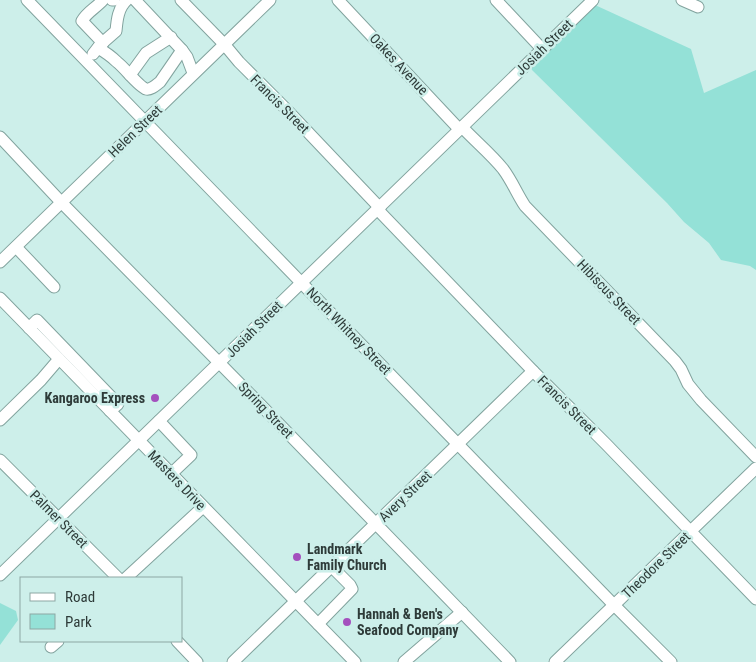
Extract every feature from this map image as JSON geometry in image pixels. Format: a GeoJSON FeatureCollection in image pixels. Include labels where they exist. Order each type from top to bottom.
{"type":"FeatureCollection","features":[{"type":"Feature","properties":{"kind":"street","name":"North Whitney Street"},"geometry":{"type":"LineString","coordinates":[[27,0],[671,662]]}},
{"type":"Feature","properties":{"kind":"street"},"geometry":{"type":"LineString","coordinates":[[103,0],[82,21],[100,46],[144,88],[155,87],[182,50]]}},
{"type":"Feature","properties":{"kind":"street"},"geometry":{"type":"LineString","coordinates":[[88,62],[100,46],[116,31],[116,20],[121,6],[127,0]]}},
{"type":"Feature","properties":{"kind":"street"},"geometry":{"type":"LineString","coordinates":[[135,0],[182,50],[194,73]]}},
{"type":"Feature","properties":{"kind":"street","name":"Francis Street"},"geometry":{"type":"LineString","coordinates":[[181,0],[533,371],[756,599]]}},
{"type":"Feature","properties":{"kind":"street","name":"Helen Street"},"geometry":{"type":"LineString","coordinates":[[0,262],[270,0]]}},
{"type":"Feature","properties":{"kind":"street","name":"Oakes Avenue"},"geometry":{"type":"LineString","coordinates":[[338,0],[461,128]]}},
{"type":"Feature","properties":{"kind":"street"},"geometry":{"type":"LineString","coordinates":[[496,0],[542,49]]}},
{"type":"Feature","properties":{"kind":"street","name":"Josiah Street"},"geometry":{"type":"LineString","coordinates":[[0,575],[593,0]]}},
{"type":"Feature","properties":{"kind":"street"},"geometry":{"type":"LineString","coordinates":[[682,0],[698,7]]}},
{"type":"Feature","properties":{"kind":"street"},"geometry":{"type":"LineString","coordinates":[[130,75],[146,53],[170,37]]}},
{"type":"Feature","properties":{"kind":"street","name":"Hibiscus Street"},"geometry":{"type":"LineString","coordinates":[[461,128],[503,170],[526,206],[675,361],[688,384],[701,400],[756,457]]}},
{"type":"Feature","properties":{"kind":"street","name":"Spring Street"},"geometry":{"type":"LineString","coordinates":[[0,137],[509,662]]}},
{"type":"Feature","properties":{"kind":"street"},"geometry":{"type":"LineString","coordinates":[[16,247],[54,287]]}},
{"type":"Feature","properties":{"kind":"street","name":"Masters Drive"},"geometry":{"type":"LineString","coordinates":[[0,298],[355,662]]}},
{"type":"Feature","properties":{"kind":"street"},"geometry":{"type":"LineString","coordinates":[[29,328],[37,320],[118,404],[110,411]]}},
{"type":"Feature","properties":{"kind":"street"},"geometry":{"type":"LineString","coordinates":[[0,420],[41,380],[59,359]]}},
{"type":"Feature","properties":{"kind":"street","name":"Avery Street"},"geometry":{"type":"LineString","coordinates":[[233,662],[533,371]]}},
{"type":"Feature","properties":{"kind":"street"},"geometry":{"type":"LineString","coordinates":[[159,421],[191,455],[171,474]]}},
{"type":"Feature","properties":{"kind":"street","name":"Palmer Street"},"geometry":{"type":"LineString","coordinates":[[0,460],[117,577]]}},
{"type":"Feature","properties":{"kind":"street","name":"Theodore Street"},"geometry":{"type":"LineString","coordinates":[[556,662],[756,468]]}},
{"type":"Feature","properties":{"kind":"street"},"geometry":{"type":"LineString","coordinates":[[127,577],[203,507]]}},
{"type":"Feature","properties":{"kind":"street"},"geometry":{"type":"LineString","coordinates":[[318,624],[352,589],[332,567]]}},
{"type":"Feature","properties":{"kind":"street"},"geometry":{"type":"LineString","coordinates":[[404,662],[462,612]]}},
{"type":"Feature","properties":{"kind":"street"},"geometry":{"type":"LineString","coordinates":[[178,642],[197,662]]}},
{"type":"Feature","properties":{"kind":"green space"},"geometry":{"type":"Polygon","coordinates":[[[595,5],[691,49],[704,93],[756,70],[756,270],[750,266],[721,260],[709,243],[684,222],[531,69],[595,5]]]}},
{"type":"Feature","properties":{"kind":"green space"},"geometry":{"type":"Polygon","coordinates":[[[0,603],[16,611],[18,620],[0,645],[0,603]]]}},
{"type":"Feature","properties":{"kind":"place","name":"Kangaroo Express"},"geometry":{"type":"Point","coordinates":[155,398]}},
{"type":"Feature","properties":{"kind":"place","name":"Landmark Family Church"},"geometry":{"type":"Point","coordinates":[297,557]}},
{"type":"Feature","properties":{"kind":"place","name":"Hannah & Ben's Seafood Company"},"geometry":{"type":"Point","coordinates":[347,622]}}]}
